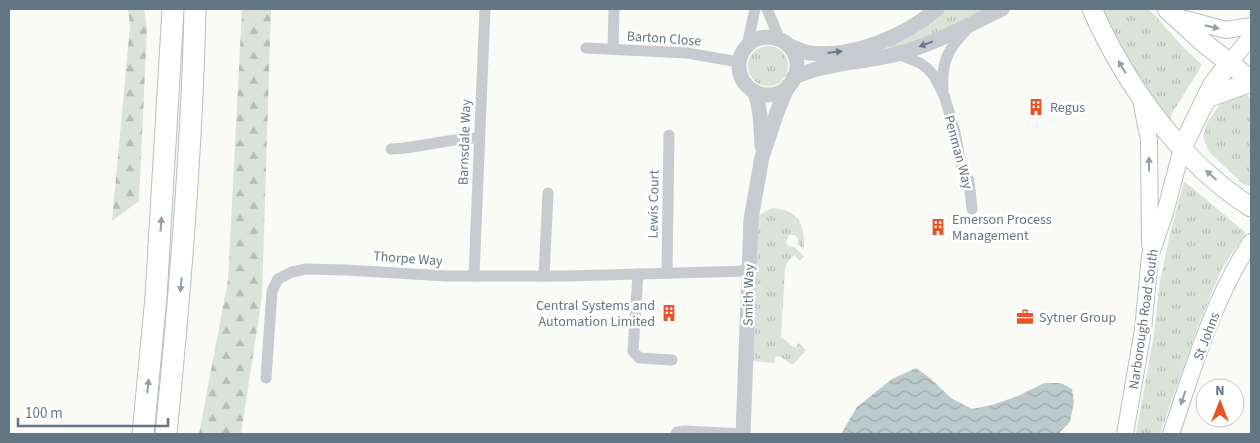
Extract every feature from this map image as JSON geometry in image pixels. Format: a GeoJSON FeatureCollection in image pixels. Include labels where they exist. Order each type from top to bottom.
{"type":"FeatureCollection","features":[{"type":"Feature","properties":{"kind":"highway"},"geometry":{"type":"LineString","coordinates":[[164,9],[166,144]]}},
{"type":"Feature","properties":{"kind":"highway"},"geometry":{"type":"LineString","coordinates":[[143,434],[156,297],[173,9]]}},
{"type":"Feature","properties":{"kind":"highway"},"geometry":{"type":"LineString","coordinates":[[166,434],[181,280],[191,131],[195,9]]}},
{"type":"Feature","properties":{"kind":"highway"},"geometry":{"type":"LineString","coordinates":[[191,131],[210,9]]}},
{"type":"Feature","properties":{"kind":"highway"},"geometry":{"type":"LineString","coordinates":[[1092,9],[1140,96],[1182,148],[1208,173],[1248,201]]}},
{"type":"Feature","properties":{"kind":"highway"},"geometry":{"type":"LineString","coordinates":[[1171,12],[1203,42],[1230,62],[1251,81],[1207,98]]}},
{"type":"Feature","properties":{"kind":"highway"},"geometry":{"type":"LineString","coordinates":[[1182,148],[1215,80],[1230,62]]}},
{"type":"Feature","properties":{"kind":"main road"},"geometry":{"type":"LineString","coordinates":[[1171,12],[1226,30],[1251,26]]}},
{"type":"Feature","properties":{"kind":"main road"},"geometry":{"type":"LineString","coordinates":[[1230,62],[1251,37]]}},
{"type":"Feature","properties":{"kind":"main road"},"geometry":{"type":"LineString","coordinates":[[1140,96],[1150,140],[1150,256]]}},
{"type":"Feature","properties":{"kind":"main road","name":"Narborough Road South"},"geometry":{"type":"LineString","coordinates":[[1125,434],[1143,330],[1150,256],[1165,213],[1182,148]]}},
{"type":"Feature","properties":{"kind":"main road","name":"St Johns"},"geometry":{"type":"LineString","coordinates":[[1172,433],[1204,339],[1231,277],[1251,242]]}},
{"type":"Feature","properties":{"kind":"main road"},"geometry":{"type":"LineString","coordinates":[[1231,277],[1242,267],[1251,263]]}},
{"type":"Feature","properties":{"kind":"street","name":"Barnsdale Way"},"geometry":{"type":"LineString","coordinates":[[474,276],[485,9]]}},
{"type":"Feature","properties":{"kind":"street"},"geometry":{"type":"LineString","coordinates":[[613,49],[614,9]]}},
{"type":"Feature","properties":{"kind":"street"},"geometry":{"type":"LineString","coordinates":[[747,46],[755,9]]}},
{"type":"Feature","properties":{"kind":"street"},"geometry":{"type":"LineString","coordinates":[[767,9],[784,43],[793,52],[796,61],[796,70],[791,82],[783,90],[772,94],[754,91],[746,85],[741,76],[739,62],[742,53],[755,40],[765,37],[784,43],[809,53],[835,52],[858,48],[895,36],[937,9]]}},
{"type":"Feature","properties":{"kind":"street","name":"Penman Way"},"geometry":{"type":"LineString","coordinates":[[791,82],[823,67],[898,54],[928,44],[1002,9]]}},
{"type":"Feature","properties":{"kind":"street","name":"Penman Way"},"geometry":{"type":"LineString","coordinates":[[971,24],[954,44],[946,58],[942,79],[961,165],[969,181],[972,209]]}},
{"type":"Feature","properties":{"kind":"street","name":"Barton Close"},"geometry":{"type":"LineString","coordinates":[[586,48],[687,53],[739,62]]}},
{"type":"Feature","properties":{"kind":"street","name":"Penman Way"},"geometry":{"type":"LineString","coordinates":[[898,54],[920,63],[929,70],[944,95]]}},
{"type":"Feature","properties":{"kind":"street","name":"Smith Way"},"geometry":{"type":"LineString","coordinates":[[676,434],[677,432],[685,431],[743,434],[751,219],[762,157],[777,112],[791,82]]}},
{"type":"Feature","properties":{"kind":"street","name":"Smith Way"},"geometry":{"type":"LineString","coordinates":[[754,91],[761,119],[762,157]]}},
{"type":"Feature","properties":{"kind":"street","name":"Lewis Court"},"geometry":{"type":"LineString","coordinates":[[667,273],[669,135]]}},
{"type":"Feature","properties":{"kind":"street"},"geometry":{"type":"LineString","coordinates":[[391,149],[413,148],[453,140],[479,138]]}},
{"type":"Feature","properties":{"kind":"street"},"geometry":{"type":"LineString","coordinates":[[544,276],[548,193]]}},
{"type":"Feature","properties":{"kind":"street","name":"Thorpe Way"},"geometry":{"type":"LineString","coordinates":[[266,378],[272,291],[278,279],[292,272],[306,269],[446,276],[544,276],[748,271]]}},
{"type":"Feature","properties":{"kind":"street"},"geometry":{"type":"LineString","coordinates":[[638,274],[633,351],[639,358],[672,360]]}},
{"type":"Feature","properties":{"kind":"green space"},"geometry":{"type":"Polygon","coordinates":[[[128,9],[144,9],[147,29],[139,201],[112,221],[130,26],[128,9]]]}},
{"type":"Feature","properties":{"kind":"green space"},"geometry":{"type":"Polygon","coordinates":[[[242,9],[271,9],[262,296],[241,434],[199,434],[228,280],[242,9]]]}},
{"type":"Feature","properties":{"kind":"green space"},"geometry":{"type":"Polygon","coordinates":[[[946,9],[989,9],[936,34],[885,52],[834,58],[935,19],[946,9]]]}},
{"type":"Feature","properties":{"kind":"green space"},"geometry":{"type":"Polygon","coordinates":[[[1103,9],[1149,9],[1202,65],[1171,115],[1172,124],[1135,73],[1103,9]]]}},
{"type":"Feature","properties":{"kind":"green space"},"geometry":{"type":"Polygon","coordinates":[[[768,46],[782,52],[788,66],[782,80],[768,86],[754,80],[748,66],[754,52],[768,46]]]}},
{"type":"Feature","properties":{"kind":"green space"},"geometry":{"type":"Polygon","coordinates":[[[1238,93],[1247,95],[1251,99],[1251,186],[1243,184],[1209,152],[1203,137],[1207,123],[1223,100],[1238,93]]]}},
{"type":"Feature","properties":{"kind":"green space"},"geometry":{"type":"Polygon","coordinates":[[[1184,181],[1246,233],[1222,268],[1198,326],[1160,434],[1136,434],[1153,340],[1160,281],[1184,181]]]}},
{"type":"Feature","properties":{"kind":"green space"},"geometry":{"type":"Polygon","coordinates":[[[773,208],[782,209],[795,216],[802,227],[804,241],[804,250],[798,244],[798,239],[795,235],[789,235],[786,242],[788,246],[794,247],[804,256],[800,261],[794,255],[787,263],[785,269],[781,337],[795,348],[799,343],[806,350],[793,365],[776,356],[774,363],[753,361],[758,216],[773,208]]]}},
{"type":"Feature","properties":{"kind":"water"},"geometry":{"type":"Polygon","coordinates":[[[916,368],[951,398],[972,409],[992,405],[1018,396],[1044,383],[1061,383],[1072,389],[1074,402],[1070,422],[1058,434],[841,434],[857,407],[892,379],[916,368]]]}},
{"type":"Feature","properties":{"kind":"place","name":"Regus"},"geometry":{"type":"Point","coordinates":[1036,107]}},
{"type":"Feature","properties":{"kind":"place","name":"Emerson Process Management"},"geometry":{"type":"Point","coordinates":[938,227]}},
{"type":"Feature","properties":{"kind":"place","name":"Central Systems and Automation Limited"},"geometry":{"type":"Point","coordinates":[669,313]}},
{"type":"Feature","properties":{"kind":"place","name":"Sytner Group"},"geometry":{"type":"Point","coordinates":[1025,317]}}]}
